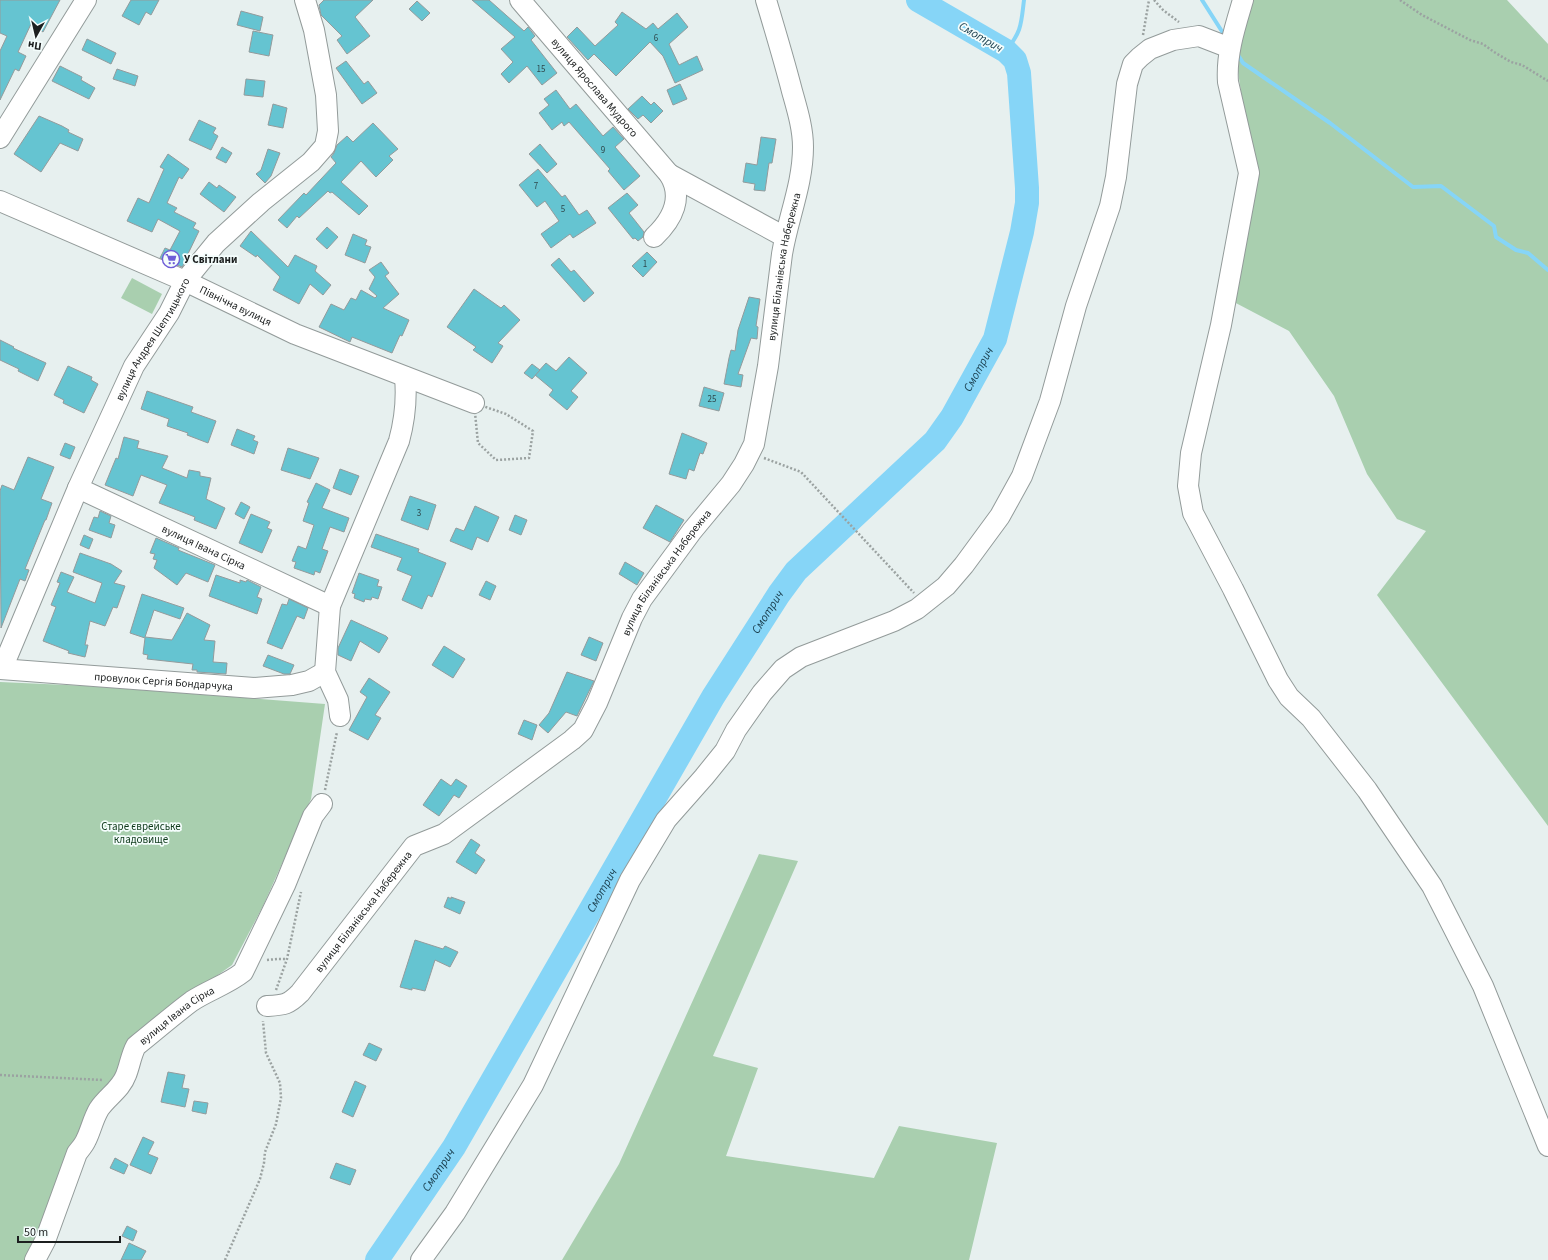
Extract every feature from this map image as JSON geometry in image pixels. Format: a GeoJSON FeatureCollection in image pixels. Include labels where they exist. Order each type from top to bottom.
{"type":"FeatureCollection","features":[{"type":"Feature","properties":{"kind":"street"},"geometry":{"type":"LineString","coordinates":[[0,138],[86,0]]}},
{"type":"Feature","properties":{"kind":"street","name":"вулиця Андрея Шептицького"},"geometry":{"type":"LineString","coordinates":[[1,669],[78,488],[134,366],[169,313],[185,281],[216,243],[260,202],[311,162],[325,146],[328,131],[326,95],[314,30],[305,0]]}},
{"type":"Feature","properties":{"kind":"street","name":"вулиця Ярослава Мудрого"},"geometry":{"type":"LineString","coordinates":[[520,0],[669,174]]}},
{"type":"Feature","properties":{"kind":"street","name":"вулиця Біланівська Набережна"},"geometry":{"type":"LineString","coordinates":[[267,1006],[285,1005],[292,1001],[300,993],[414,846],[444,834],[572,740],[583,730],[597,703],[632,618],[642,599],[692,531],[731,484],[750,453],[754,444],[757,430],[768,366],[785,237],[800,182],[803,138],[795,102],[766,0]]}},
{"type":"Feature","properties":{"kind":"street"},"geometry":{"type":"LineString","coordinates":[[1243,0],[1230,48],[1227,68],[1228,82],[1249,173],[1221,325],[1191,452],[1188,486],[1193,514],[1285,691],[1289,697],[1311,718],[1367,790],[1432,886],[1483,986],[1548,1146]]}},
{"type":"Feature","properties":{"kind":"street"},"geometry":{"type":"LineString","coordinates":[[421,1260],[455,1213],[533,1085],[630,880],[666,820],[725,751],[736,730],[762,693],[783,669],[801,657],[894,621],[924,603],[946,586],[964,565],[1000,516],[1022,476],[1033,451],[1050,401],[1076,306],[1110,206],[1116,177],[1127,84],[1133,64],[1150,49],[1173,40],[1199,36],[1230,48]]}},
{"type":"Feature","properties":{"kind":"street"},"geometry":{"type":"LineString","coordinates":[[669,174],[785,237]]}},
{"type":"Feature","properties":{"kind":"street"},"geometry":{"type":"LineString","coordinates":[[654,237],[667,223],[676,199],[674,182],[669,174]]}},
{"type":"Feature","properties":{"kind":"street","name":"Північна вулиця"},"geometry":{"type":"LineString","coordinates":[[0,202],[185,281],[295,334],[474,403]]}},
{"type":"Feature","properties":{"kind":"street"},"geometry":{"type":"LineString","coordinates":[[340,716],[338,700],[325,672],[330,606],[400,441],[405,420],[407,397],[404,376]]}},
{"type":"Feature","properties":{"kind":"street","name":"вулиця Івана Сірка"},"geometry":{"type":"LineString","coordinates":[[78,488],[330,606]]}},
{"type":"Feature","properties":{"kind":"street","name":"провулок Сергія Бондарчука"},"geometry":{"type":"LineString","coordinates":[[1,669],[254,688],[309,681],[325,672]]}},
{"type":"Feature","properties":{"kind":"street","name":"вулиця Івана Сірка"},"geometry":{"type":"LineString","coordinates":[[35,1260],[55,1214],[77,1153],[86,1141],[99,1110],[105,1100],[117,1090],[123,1081],[132,1053],[136,1046],[193,1001],[220,985],[233,980],[243,972],[285,885],[313,816],[322,804]]}},
{"type":"Feature","properties":{"kind":"path"},"geometry":{"type":"LineString","coordinates":[[1140,57],[1149,0]]}},
{"type":"Feature","properties":{"kind":"path"},"geometry":{"type":"LineString","coordinates":[[1154,0],[1163,10],[1199,36]]}},
{"type":"Feature","properties":{"kind":"path"},"geometry":{"type":"LineString","coordinates":[[1400,0],[1422,15],[1470,40],[1483,44],[1511,62],[1522,65],[1548,81]]}},
{"type":"Feature","properties":{"kind":"path"},"geometry":{"type":"LineString","coordinates":[[474,403],[506,414],[533,431],[529,458],[496,460],[478,443],[474,403]]}},
{"type":"Feature","properties":{"kind":"path"},"geometry":{"type":"LineString","coordinates":[[750,453],[801,472],[924,603]]}},
{"type":"Feature","properties":{"kind":"path"},"geometry":{"type":"LineString","coordinates":[[0,1075],[123,1081]]}},
{"type":"Feature","properties":{"kind":"green space"},"geometry":{"type":"Polygon","coordinates":[[[1247,0],[1507,0],[1548,44],[1548,826],[1377,595],[1426,531],[1397,519],[1367,474],[1334,396],[1289,331],[1232,301],[1251,160],[1235,51],[1247,0]]]}},
{"type":"Feature","properties":{"kind":"green space"},"geometry":{"type":"Polygon","coordinates":[[[132,278],[162,294],[152,314],[121,298],[132,278]]]}},
{"type":"Feature","properties":{"kind":"green space","name":"Старе єврейське кладовище"},"geometry":{"type":"Polygon","coordinates":[[[0,682],[88,686],[325,704],[311,799],[263,906],[232,965],[194,992],[88,1111],[62,1167],[33,1247],[25,1260],[0,1260],[0,682]]]}},
{"type":"Feature","properties":{"kind":"green space"},"geometry":{"type":"Polygon","coordinates":[[[759,854],[798,861],[713,1056],[758,1068],[726,1156],[874,1178],[899,1126],[997,1143],[969,1260],[562,1260],[619,1164],[759,854]]]}},
{"type":"Feature","properties":{"kind":"building"},"geometry":{"type":"Polygon","coordinates":[[[0,0],[60,0],[43,32],[31,24],[18,52],[26,56],[19,71],[15,69],[0,100],[0,51],[7,36],[0,33],[0,0]]]}},
{"type":"Feature","properties":{"kind":"building"},"geometry":{"type":"Polygon","coordinates":[[[131,0],[159,0],[151,15],[146,12],[139,25],[122,16],[131,0]]]}},
{"type":"Feature","properties":{"kind":"building"},"geometry":{"type":"Polygon","coordinates":[[[324,0],[373,0],[355,17],[370,36],[347,54],[337,40],[342,36],[321,15],[319,5],[324,0]]]}},
{"type":"Feature","properties":{"kind":"building"},"geometry":{"type":"Polygon","coordinates":[[[472,0],[489,0],[524,31],[528,27],[535,36],[531,40],[557,73],[542,85],[527,66],[509,83],[501,74],[513,62],[501,49],[515,37],[472,0]]]}},
{"type":"Feature","properties":{"kind":"building"},"geometry":{"type":"Polygon","coordinates":[[[417,1],[430,13],[422,21],[409,9],[417,1]]]}},
{"type":"Feature","properties":{"kind":"building"},"geometry":{"type":"Polygon","coordinates":[[[241,11],[263,17],[260,31],[237,25],[241,11]]]}},
{"type":"Feature","properties":{"kind":"building"},"geometry":{"type":"Polygon","coordinates":[[[622,12],[646,29],[653,23],[658,29],[677,13],[688,27],[669,44],[679,65],[697,56],[703,70],[675,83],[663,56],[650,42],[616,76],[594,54],[588,60],[567,37],[577,27],[595,46],[618,25],[615,22],[622,12]]]}},
{"type":"Feature","properties":{"kind":"building"},"geometry":{"type":"Polygon","coordinates":[[[253,31],[273,35],[269,56],[249,52],[253,31]]]}},
{"type":"Feature","properties":{"kind":"building"},"geometry":{"type":"Polygon","coordinates":[[[87,39],[116,53],[111,64],[82,50],[87,39]]]}},
{"type":"Feature","properties":{"kind":"building"},"geometry":{"type":"Polygon","coordinates":[[[346,61],[364,84],[368,81],[377,93],[362,104],[336,68],[346,61]]]}},
{"type":"Feature","properties":{"kind":"building"},"geometry":{"type":"Polygon","coordinates":[[[60,66],[82,77],[81,80],[95,88],[89,99],[52,81],[60,66]]]}},
{"type":"Feature","properties":{"kind":"building"},"geometry":{"type":"Polygon","coordinates":[[[117,69],[138,76],[135,86],[113,79],[117,69]]]}},
{"type":"Feature","properties":{"kind":"building"},"geometry":{"type":"Polygon","coordinates":[[[246,79],[265,81],[263,97],[244,95],[246,79]]]}},
{"type":"Feature","properties":{"kind":"building"},"geometry":{"type":"Polygon","coordinates":[[[680,84],[687,99],[673,105],[667,90],[680,84]]]}},
{"type":"Feature","properties":{"kind":"building"},"geometry":{"type":"Polygon","coordinates":[[[556,90],[570,109],[576,104],[603,136],[613,127],[624,139],[615,147],[640,176],[624,190],[608,171],[610,169],[569,122],[564,126],[562,122],[552,130],[539,113],[549,105],[544,99],[556,90]]]}},
{"type":"Feature","properties":{"kind":"building"},"geometry":{"type":"Polygon","coordinates":[[[642,96],[651,105],[654,102],[663,111],[651,123],[643,115],[638,119],[628,109],[642,96]]]}},
{"type":"Feature","properties":{"kind":"building"},"geometry":{"type":"Polygon","coordinates":[[[273,104],[287,108],[283,128],[268,125],[273,104]]]}},
{"type":"Feature","properties":{"kind":"building"},"geometry":{"type":"Polygon","coordinates":[[[39,116],[62,126],[69,130],[68,132],[83,139],[78,151],[60,143],[41,172],[14,154],[39,116]]]}},
{"type":"Feature","properties":{"kind":"building"},"geometry":{"type":"Polygon","coordinates":[[[199,120],[216,128],[213,133],[218,136],[211,150],[189,140],[199,120]]]}},
{"type":"Feature","properties":{"kind":"building"},"geometry":{"type":"Polygon","coordinates":[[[373,123],[398,149],[389,156],[393,160],[376,177],[361,161],[341,182],[368,206],[359,215],[332,192],[330,193],[328,191],[299,218],[297,216],[287,228],[278,220],[304,193],[306,195],[336,163],[331,157],[337,145],[347,136],[353,142],[373,123]]]}},
{"type":"Feature","properties":{"kind":"building"},"geometry":{"type":"Polygon","coordinates":[[[761,137],[776,139],[772,163],[769,163],[765,191],[754,190],[755,184],[743,182],[746,163],[757,165],[761,137]]]}},
{"type":"Feature","properties":{"kind":"building"},"geometry":{"type":"Polygon","coordinates":[[[540,144],[557,164],[547,173],[529,154],[540,144]]]}},
{"type":"Feature","properties":{"kind":"building"},"geometry":{"type":"Polygon","coordinates":[[[222,147],[232,153],[226,163],[216,158],[222,147]]]}},
{"type":"Feature","properties":{"kind":"building"},"geometry":{"type":"Polygon","coordinates":[[[268,149],[280,153],[271,176],[265,183],[256,174],[261,170],[268,149]]]}},
{"type":"Feature","properties":{"kind":"building"},"geometry":{"type":"Polygon","coordinates":[[[168,154],[189,169],[182,179],[179,177],[167,203],[177,208],[174,212],[196,223],[193,228],[199,231],[186,258],[188,259],[182,267],[160,258],[165,248],[170,250],[180,231],[158,219],[152,232],[127,221],[138,198],[149,203],[164,169],[160,167],[168,154]]]}},
{"type":"Feature","properties":{"kind":"building"},"geometry":{"type":"Polygon","coordinates":[[[538,169],[562,197],[565,195],[579,215],[587,210],[596,223],[573,238],[570,234],[551,248],[541,234],[559,221],[545,201],[537,207],[519,185],[538,169]]]}},
{"type":"Feature","properties":{"kind":"building"},"geometry":{"type":"Polygon","coordinates":[[[209,182],[217,188],[219,185],[236,197],[224,212],[200,194],[209,182]]]}},
{"type":"Feature","properties":{"kind":"building"},"geometry":{"type":"Polygon","coordinates":[[[627,193],[638,205],[629,213],[644,232],[643,237],[638,241],[635,238],[633,239],[608,208],[627,193]]]}},
{"type":"Feature","properties":{"kind":"building"},"geometry":{"type":"Polygon","coordinates":[[[327,227],[338,237],[327,249],[316,239],[327,227]]]}},
{"type":"Feature","properties":{"kind":"building"},"geometry":{"type":"Polygon","coordinates":[[[251,231],[288,267],[295,255],[317,266],[315,271],[331,285],[323,295],[310,284],[299,304],[273,290],[280,277],[257,255],[256,257],[240,246],[251,231]]]}},
{"type":"Feature","properties":{"kind":"building"},"geometry":{"type":"Polygon","coordinates":[[[353,234],[367,240],[365,245],[371,247],[365,263],[345,255],[353,234]]]}},
{"type":"Feature","properties":{"kind":"building"},"geometry":{"type":"Polygon","coordinates":[[[647,252],[657,262],[643,277],[632,266],[647,252]]]}},
{"type":"Feature","properties":{"kind":"building"},"geometry":{"type":"Polygon","coordinates":[[[559,258],[571,272],[574,270],[594,293],[584,302],[551,265],[559,258]]]}},
{"type":"Feature","properties":{"kind":"building"},"geometry":{"type":"Polygon","coordinates":[[[381,262],[389,273],[385,276],[399,294],[383,308],[409,320],[392,353],[352,337],[350,342],[319,327],[331,304],[344,310],[351,298],[356,300],[361,290],[375,298],[377,296],[369,289],[375,277],[369,270],[381,262]]]}},
{"type":"Feature","properties":{"kind":"building"},"geometry":{"type":"Polygon","coordinates":[[[474,289],[501,308],[504,305],[520,320],[498,343],[503,346],[492,363],[473,350],[476,347],[447,327],[474,289]]]}},
{"type":"Feature","properties":{"kind":"building"},"geometry":{"type":"Polygon","coordinates":[[[749,297],[760,299],[756,326],[758,327],[757,339],[751,338],[738,374],[743,375],[741,387],[724,384],[731,350],[735,351],[738,330],[749,297]]]}},
{"type":"Feature","properties":{"kind":"building"},"geometry":{"type":"Polygon","coordinates":[[[0,340],[14,347],[13,348],[46,363],[38,381],[18,371],[19,369],[0,360],[0,340]]]}},
{"type":"Feature","properties":{"kind":"building"},"geometry":{"type":"Polygon","coordinates":[[[569,357],[587,373],[571,391],[578,397],[567,410],[549,395],[553,390],[535,375],[546,363],[556,371],[569,357]]]}},
{"type":"Feature","properties":{"kind":"building"},"geometry":{"type":"Polygon","coordinates":[[[532,364],[540,370],[532,379],[524,373],[532,364]]]}},
{"type":"Feature","properties":{"kind":"building"},"geometry":{"type":"Polygon","coordinates":[[[68,366],[92,377],[91,380],[98,384],[84,413],[63,403],[64,400],[54,395],[68,366]]]}},
{"type":"Feature","properties":{"kind":"building"},"geometry":{"type":"Polygon","coordinates":[[[704,387],[724,393],[719,411],[699,406],[704,387]]]}},
{"type":"Feature","properties":{"kind":"building"},"geometry":{"type":"Polygon","coordinates":[[[147,391],[193,407],[191,412],[216,421],[208,443],[187,435],[188,433],[167,426],[169,419],[141,409],[147,391]]]}},
{"type":"Feature","properties":{"kind":"building"},"geometry":{"type":"Polygon","coordinates":[[[237,429],[255,436],[253,440],[258,442],[254,454],[231,445],[237,429]]]}},
{"type":"Feature","properties":{"kind":"building"},"geometry":{"type":"Polygon","coordinates":[[[682,433],[707,443],[703,454],[700,453],[694,471],[689,469],[686,479],[669,474],[682,433]]]}},
{"type":"Feature","properties":{"kind":"building"},"geometry":{"type":"Polygon","coordinates":[[[124,437],[139,441],[137,448],[168,456],[162,468],[187,478],[189,470],[200,472],[200,476],[211,478],[206,499],[225,508],[216,529],[194,520],[195,517],[159,503],[167,485],[141,475],[133,496],[105,485],[116,458],[118,459],[124,437]]]}},
{"type":"Feature","properties":{"kind":"building"},"geometry":{"type":"Polygon","coordinates":[[[65,443],[75,447],[70,459],[60,455],[65,443]]]}},
{"type":"Feature","properties":{"kind":"building"},"geometry":{"type":"Polygon","coordinates":[[[288,448],[319,458],[310,479],[281,470],[288,448]]]}},
{"type":"Feature","properties":{"kind":"building"},"geometry":{"type":"Polygon","coordinates":[[[28,457],[54,467],[41,499],[52,503],[25,569],[29,570],[25,581],[20,579],[1,628],[0,491],[2,485],[14,490],[28,457]]]}},
{"type":"Feature","properties":{"kind":"building"},"geometry":{"type":"Polygon","coordinates":[[[340,469],[359,476],[351,495],[333,488],[340,469]]]}},
{"type":"Feature","properties":{"kind":"building"},"geometry":{"type":"Polygon","coordinates":[[[316,483],[330,490],[322,508],[349,518],[344,532],[330,527],[322,549],[328,551],[320,573],[315,571],[314,575],[294,568],[296,562],[292,561],[298,546],[306,549],[314,525],[303,521],[309,503],[307,502],[316,483]]]}},
{"type":"Feature","properties":{"kind":"building"},"geometry":{"type":"Polygon","coordinates":[[[410,496],[436,505],[428,530],[401,520],[410,496]]]}},
{"type":"Feature","properties":{"kind":"building"},"geometry":{"type":"Polygon","coordinates":[[[241,502],[250,507],[244,519],[235,514],[241,502]]]}},
{"type":"Feature","properties":{"kind":"building"},"geometry":{"type":"Polygon","coordinates":[[[656,505],[684,520],[670,542],[643,528],[656,505]]]}},
{"type":"Feature","properties":{"kind":"building"},"geometry":{"type":"Polygon","coordinates":[[[475,506],[499,517],[488,542],[477,537],[472,550],[450,541],[456,528],[464,531],[475,506]]]}},
{"type":"Feature","properties":{"kind":"building"},"geometry":{"type":"Polygon","coordinates":[[[100,511],[111,516],[109,523],[115,525],[111,538],[89,530],[94,517],[98,518],[100,511]]]}},
{"type":"Feature","properties":{"kind":"building"},"geometry":{"type":"Polygon","coordinates":[[[251,514],[270,522],[267,528],[272,530],[262,553],[239,543],[251,514]]]}},
{"type":"Feature","properties":{"kind":"building"},"geometry":{"type":"Polygon","coordinates":[[[515,515],[527,520],[521,535],[509,530],[515,515]]]}},
{"type":"Feature","properties":{"kind":"building"},"geometry":{"type":"Polygon","coordinates":[[[376,534],[419,549],[418,552],[446,563],[432,597],[428,595],[422,609],[402,600],[412,576],[397,570],[402,558],[371,547],[376,534]]]}},
{"type":"Feature","properties":{"kind":"building"},"geometry":{"type":"Polygon","coordinates":[[[84,535],[93,539],[89,549],[80,545],[84,535]]]}},
{"type":"Feature","properties":{"kind":"building"},"geometry":{"type":"Polygon","coordinates":[[[156,538],[179,548],[178,550],[215,565],[208,582],[186,573],[177,585],[154,568],[157,560],[153,559],[155,554],[150,553],[156,538]]]}},
{"type":"Feature","properties":{"kind":"building"},"geometry":{"type":"Polygon","coordinates":[[[80,553],[111,564],[122,571],[114,583],[125,586],[117,608],[113,607],[105,626],[90,621],[85,645],[88,645],[85,657],[68,653],[69,651],[43,641],[56,607],[51,605],[60,583],[57,582],[61,572],[74,577],[67,592],[95,603],[102,583],[73,572],[80,553]]]}},
{"type":"Feature","properties":{"kind":"building"},"geometry":{"type":"Polygon","coordinates":[[[625,562],[644,573],[637,585],[619,574],[625,562]]]}},
{"type":"Feature","properties":{"kind":"building"},"geometry":{"type":"Polygon","coordinates":[[[359,573],[379,580],[377,586],[382,587],[378,599],[372,597],[371,600],[365,599],[364,602],[354,598],[355,594],[352,593],[359,573]]]}},
{"type":"Feature","properties":{"kind":"building"},"geometry":{"type":"Polygon","coordinates":[[[216,575],[240,583],[240,580],[246,582],[247,580],[261,587],[257,597],[262,599],[257,614],[209,596],[216,575]]]}},
{"type":"Feature","properties":{"kind":"building"},"geometry":{"type":"Polygon","coordinates":[[[486,581],[496,586],[490,600],[479,595],[486,581]]]}},
{"type":"Feature","properties":{"kind":"building"},"geometry":{"type":"Polygon","coordinates":[[[142,594],[184,608],[180,619],[154,610],[145,637],[172,640],[187,613],[210,625],[204,640],[215,641],[213,662],[227,663],[226,674],[197,672],[197,670],[192,670],[193,664],[147,659],[148,655],[143,654],[145,638],[130,633],[142,594]]]}},
{"type":"Feature","properties":{"kind":"building"},"geometry":{"type":"Polygon","coordinates":[[[289,599],[308,608],[304,619],[297,616],[282,649],[267,643],[282,604],[287,605],[289,599]]]}},
{"type":"Feature","properties":{"kind":"building"},"geometry":{"type":"Polygon","coordinates":[[[351,620],[388,638],[379,653],[360,641],[351,661],[338,655],[338,648],[351,620]]]}},
{"type":"Feature","properties":{"kind":"building"},"geometry":{"type":"Polygon","coordinates":[[[589,637],[603,643],[596,661],[581,655],[589,637]]]}},
{"type":"Feature","properties":{"kind":"building"},"geometry":{"type":"Polygon","coordinates":[[[444,646],[465,659],[453,678],[432,665],[444,646]]]}},
{"type":"Feature","properties":{"kind":"building"},"geometry":{"type":"Polygon","coordinates":[[[268,655],[294,665],[290,674],[284,674],[263,666],[268,655]]]}},
{"type":"Feature","properties":{"kind":"building"},"geometry":{"type":"Polygon","coordinates":[[[567,672],[594,681],[577,716],[566,712],[548,733],[539,725],[549,713],[567,672]]]}},
{"type":"Feature","properties":{"kind":"building"},"geometry":{"type":"Polygon","coordinates":[[[369,678],[390,692],[375,715],[381,718],[368,740],[349,730],[367,697],[360,692],[369,678]]]}},
{"type":"Feature","properties":{"kind":"building"},"geometry":{"type":"Polygon","coordinates":[[[524,720],[537,725],[532,740],[518,734],[524,720]]]}},
{"type":"Feature","properties":{"kind":"building"},"geometry":{"type":"Polygon","coordinates":[[[441,779],[451,786],[456,779],[467,786],[459,798],[454,795],[439,816],[423,805],[441,779]]]}},
{"type":"Feature","properties":{"kind":"building"},"geometry":{"type":"Polygon","coordinates":[[[471,839],[480,845],[475,853],[485,860],[476,874],[456,862],[471,839]]]}},
{"type":"Feature","properties":{"kind":"building"},"geometry":{"type":"Polygon","coordinates":[[[448,897],[465,902],[460,914],[444,907],[448,897]]]}},
{"type":"Feature","properties":{"kind":"building"},"geometry":{"type":"Polygon","coordinates":[[[415,940],[443,949],[445,946],[458,952],[450,967],[435,960],[425,991],[400,987],[415,940]]]}},
{"type":"Feature","properties":{"kind":"building"},"geometry":{"type":"Polygon","coordinates":[[[369,1043],[382,1049],[376,1061],[363,1055],[369,1043]]]}},
{"type":"Feature","properties":{"kind":"building"},"geometry":{"type":"Polygon","coordinates":[[[168,1072],[185,1075],[182,1088],[189,1089],[185,1107],[161,1102],[168,1072]]]}},
{"type":"Feature","properties":{"kind":"building"},"geometry":{"type":"Polygon","coordinates":[[[355,1081],[366,1086],[353,1117],[342,1112],[355,1081]]]}},
{"type":"Feature","properties":{"kind":"building"},"geometry":{"type":"Polygon","coordinates":[[[194,1101],[208,1103],[206,1114],[192,1111],[194,1101]]]}},
{"type":"Feature","properties":{"kind":"building"},"geometry":{"type":"Polygon","coordinates":[[[143,1137],[154,1142],[148,1154],[158,1158],[151,1174],[130,1165],[143,1137]]]}},
{"type":"Feature","properties":{"kind":"building"},"geometry":{"type":"Polygon","coordinates":[[[115,1158],[128,1165],[124,1174],[110,1168],[115,1158]]]}},
{"type":"Feature","properties":{"kind":"building"},"geometry":{"type":"Polygon","coordinates":[[[336,1163],[356,1170],[350,1185],[330,1178],[336,1163]]]}},
{"type":"Feature","properties":{"kind":"building"},"geometry":{"type":"Polygon","coordinates":[[[127,1226],[137,1231],[133,1241],[122,1236],[127,1226]]]}},
{"type":"Feature","properties":{"kind":"building"},"geometry":{"type":"Polygon","coordinates":[[[129,1243],[146,1251],[141,1260],[121,1260],[129,1243]]]}},
{"type":"Feature","properties":{"kind":"waterway","name":"Смотрич"},"geometry":{"type":"LineString","coordinates":[[377,1260],[454,1147],[713,697],[779,594],[796,571],[935,441],[952,417],[995,339],[1022,232],[1027,203],[1019,73],[1015,60],[1006,51],[918,0]]}},
{"type":"Feature","properties":{"kind":"waterway"},"geometry":{"type":"LineString","coordinates":[[1006,51],[1015,38],[1020,27],[1024,0]]}},
{"type":"Feature","properties":{"kind":"waterway"},"geometry":{"type":"LineString","coordinates":[[1202,0],[1223,33]]}},
{"type":"Feature","properties":{"kind":"waterway"},"geometry":{"type":"LineString","coordinates":[[1238,55],[1243,63],[1330,123],[1413,187],[1441,186],[1494,226],[1496,237],[1516,250],[1528,253],[1548,270]]}},
{"type":"Feature","properties":{"kind":"place","name":"У Світлани"},"geometry":{"type":"Point","coordinates":[171,259]}}]}
